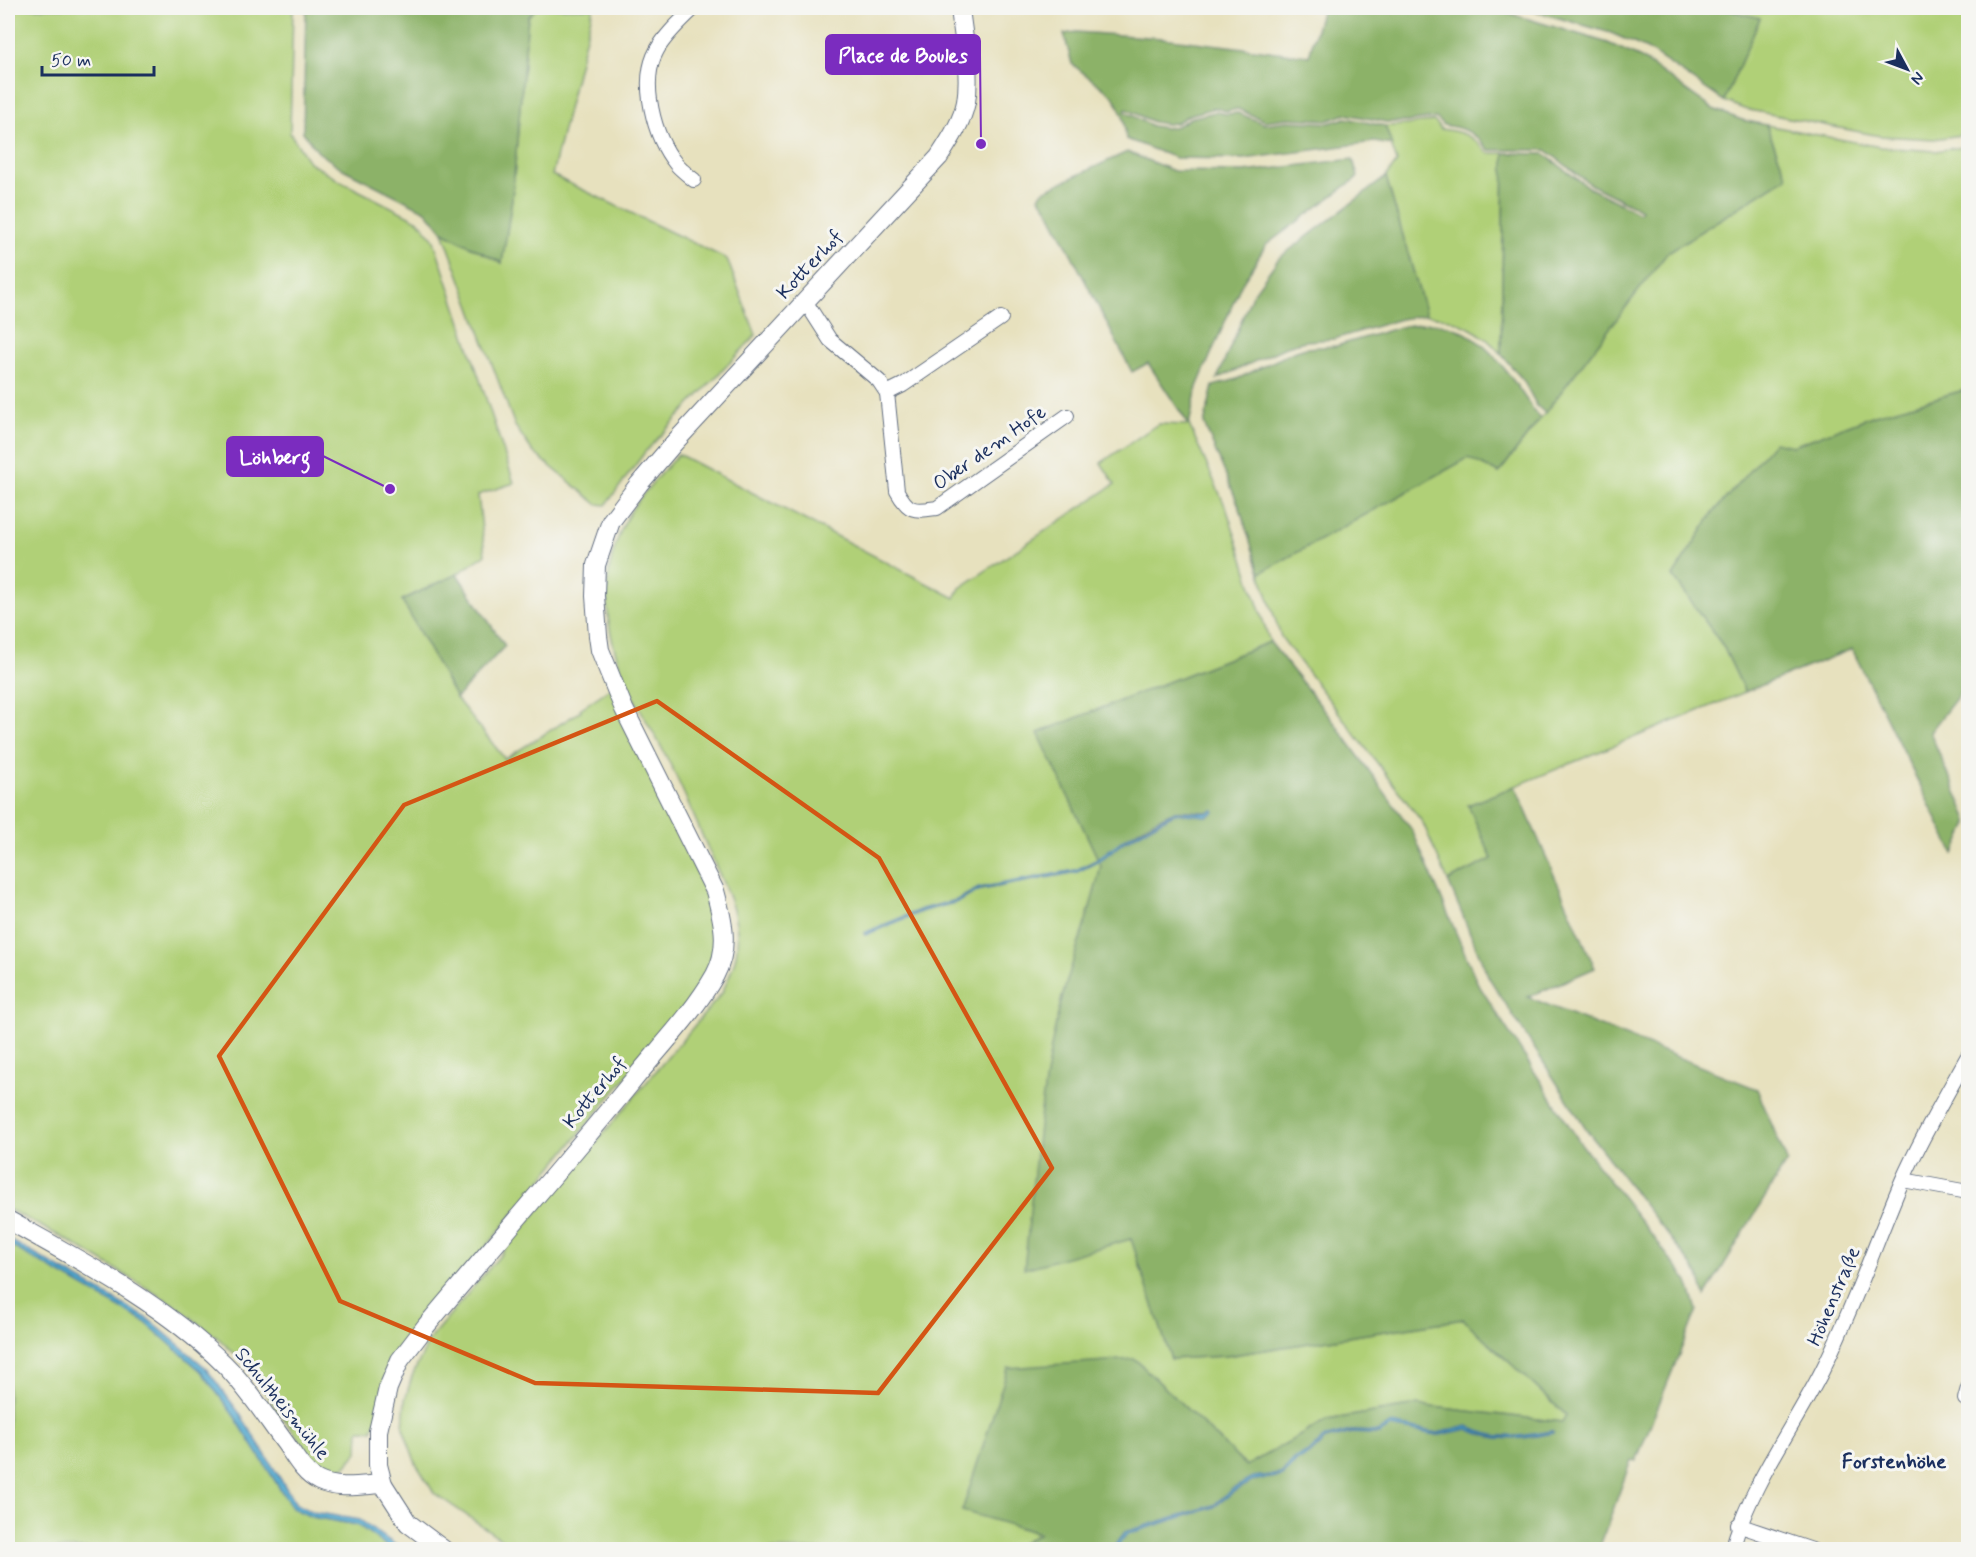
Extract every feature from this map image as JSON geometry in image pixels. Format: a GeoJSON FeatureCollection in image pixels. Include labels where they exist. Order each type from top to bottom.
{"type":"FeatureCollection","features":[{"type":"Feature","properties":{"kind":"street"},"geometry":{"type":"LineString","coordinates":[[693,8],[658,48],[648,75],[653,114],[663,142],[677,165],[694,180]]}},
{"type":"Feature","properties":{"kind":"street","name":"Kotterhof"},"geometry":{"type":"LineString","coordinates":[[382,1484],[378,1465],[378,1431],[388,1388],[400,1360],[688,1013],[715,974],[724,948],[724,921],[715,891],[624,710],[600,650],[595,596],[596,565],[611,521],[674,443],[939,157],[951,138],[966,102],[966,72],[960,8]]}},
{"type":"Feature","properties":{"kind":"street"},"geometry":{"type":"LineString","coordinates":[[805,301],[831,340],[879,381],[887,393],[903,385],[1001,318]]}},
{"type":"Feature","properties":{"kind":"street","name":"Ober dem Hofe"},"geometry":{"type":"LineString","coordinates":[[887,393],[897,491],[904,505],[918,511],[937,508],[1067,416]]}},
{"type":"Feature","properties":{"kind":"street","name":"Höhenstraße"},"geometry":{"type":"LineString","coordinates":[[1732,1550],[1738,1525],[1821,1372],[1846,1320],[1903,1180],[1928,1128],[1968,1056]]}},
{"type":"Feature","properties":{"kind":"street"},"geometry":{"type":"LineString","coordinates":[[1903,1180],[1968,1192]]}},
{"type":"Feature","properties":{"kind":"street","name":"Schultheismühle"},"geometry":{"type":"LineString","coordinates":[[8,1220],[146,1301],[183,1327],[225,1365],[304,1469],[319,1481],[341,1486],[382,1484]]}},
{"type":"Feature","properties":{"kind":"street"},"geometry":{"type":"LineString","coordinates":[[382,1484],[408,1523],[444,1550]]}},
{"type":"Feature","properties":{"kind":"street"},"geometry":{"type":"LineString","coordinates":[[1738,1525],[1812,1550]]}},
{"type":"Feature","properties":{"kind":"highlighted area"},"geometry":{"type":"Polygon","coordinates":[[[657,701],[879,858],[1052,1168],[878,1393],[535,1383],[340,1301],[219,1056],[404,805],[657,701]]]}},
{"type":"Feature","properties":{"kind":"green space"},"geometry":{"type":"Polygon","coordinates":[[[8,8],[293,8],[290,133],[309,162],[338,180],[419,221],[433,238],[514,483],[478,495],[485,555],[457,574],[402,600],[456,698],[505,759],[581,711],[580,709],[611,688],[721,923],[712,973],[422,1325],[372,1430],[359,1430],[358,1452],[345,1467],[328,1469],[312,1458],[245,1364],[219,1339],[175,1305],[67,1240],[8,1209],[8,8]]]}},
{"type":"Feature","properties":{"kind":"green space"},"geometry":{"type":"Polygon","coordinates":[[[306,8],[537,8],[528,17],[512,199],[502,263],[443,232],[426,211],[343,169],[318,152],[303,132],[306,8]]]}},
{"type":"Feature","properties":{"kind":"green space"},"geometry":{"type":"Polygon","coordinates":[[[537,8],[593,8],[552,175],[727,259],[756,335],[645,452],[606,505],[597,504],[533,452],[515,426],[443,232],[502,263],[512,199],[528,16],[537,8]]]}},
{"type":"Feature","properties":{"kind":"green space"},"geometry":{"type":"Polygon","coordinates":[[[1322,8],[1498,8],[1608,43],[1641,58],[1713,109],[1742,120],[1766,125],[1787,177],[1668,252],[1545,413],[1537,406],[1523,380],[1501,354],[1504,153],[1544,154],[1588,187],[1639,213],[1641,210],[1590,184],[1546,150],[1489,150],[1469,132],[1443,125],[1436,118],[1386,122],[1346,114],[1329,120],[1287,118],[1265,121],[1238,109],[1227,111],[1215,108],[1189,115],[1176,123],[1166,124],[1153,122],[1126,109],[1125,112],[1152,126],[1166,128],[1177,126],[1190,118],[1215,112],[1238,113],[1265,124],[1287,121],[1329,123],[1346,118],[1385,126],[1392,145],[1374,142],[1244,159],[1176,158],[1126,139],[1123,116],[1113,96],[1072,64],[1064,34],[1076,32],[1162,38],[1309,56],[1322,8]]]}},
{"type":"Feature","properties":{"kind":"green space"},"geometry":{"type":"Polygon","coordinates":[[[1523,8],[1719,8],[1760,18],[1724,101],[1647,49],[1611,33],[1523,8]]]}},
{"type":"Feature","properties":{"kind":"green space"},"geometry":{"type":"Polygon","coordinates":[[[1719,8],[1968,8],[1968,134],[1934,139],[1880,136],[1744,109],[1724,101],[1760,18],[1719,8]]]}},
{"type":"Feature","properties":{"kind":"green space"},"geometry":{"type":"Polygon","coordinates":[[[1434,121],[1441,129],[1456,131],[1472,138],[1488,153],[1504,153],[1501,354],[1486,339],[1468,327],[1447,319],[1426,315],[1386,177],[1397,162],[1385,126],[1434,121]]]}},
{"type":"Feature","properties":{"kind":"green space"},"geometry":{"type":"Polygon","coordinates":[[[1766,125],[1880,147],[1935,151],[1968,146],[1968,389],[1875,415],[1793,446],[1673,576],[1723,646],[1745,692],[1469,805],[1492,859],[1448,881],[1423,823],[1281,637],[1260,573],[1468,458],[1499,473],[1668,252],[1787,177],[1766,125]]]}},
{"type":"Feature","properties":{"kind":"green space"},"geometry":{"type":"Polygon","coordinates":[[[1127,152],[1174,171],[1244,172],[1353,159],[1358,177],[1266,245],[1240,287],[1197,387],[1189,425],[1148,363],[1132,372],[1048,209],[1039,197],[1043,191],[1127,152]]]}},
{"type":"Feature","properties":{"kind":"green space"},"geometry":{"type":"Polygon","coordinates":[[[1386,177],[1426,315],[1401,319],[1334,339],[1305,341],[1290,345],[1217,379],[1252,295],[1279,258],[1386,177]]]}},
{"type":"Feature","properties":{"kind":"green space"},"geometry":{"type":"Polygon","coordinates":[[[1428,323],[1448,326],[1465,333],[1481,344],[1507,372],[1540,419],[1499,473],[1468,458],[1260,573],[1239,506],[1204,424],[1213,386],[1237,379],[1306,348],[1336,346],[1404,326],[1428,323]]]}},
{"type":"Feature","properties":{"kind":"green space"},"geometry":{"type":"Polygon","coordinates":[[[1968,389],[1968,683],[1930,732],[1968,820],[1954,854],[1852,649],[1745,692],[1723,646],[1673,576],[1713,513],[1774,442],[1793,446],[1875,415],[1968,389]]]}},
{"type":"Feature","properties":{"kind":"green space"},"geometry":{"type":"Polygon","coordinates":[[[1158,424],[1189,425],[1227,510],[1270,642],[1039,733],[1098,859],[1076,870],[979,888],[957,900],[922,909],[864,934],[923,911],[958,902],[980,890],[1077,872],[1099,861],[1101,865],[1093,901],[1061,1001],[1048,1066],[1131,1238],[1171,1359],[1226,1356],[1463,1319],[1566,1415],[1562,1422],[1416,1405],[1327,1420],[1246,1466],[1135,1359],[962,1510],[1040,1534],[1013,1550],[516,1549],[434,1493],[416,1464],[403,1428],[405,1400],[412,1376],[431,1337],[722,993],[736,955],[737,928],[726,889],[672,768],[627,684],[612,641],[608,620],[608,578],[612,556],[629,514],[646,490],[678,454],[955,598],[960,588],[1115,484],[1101,463],[1158,424]]]}},
{"type":"Feature","properties":{"kind":"green space"},"geometry":{"type":"Polygon","coordinates":[[[457,574],[505,646],[456,698],[402,600],[457,574]]]}},
{"type":"Feature","properties":{"kind":"green space"},"geometry":{"type":"Polygon","coordinates":[[[1270,642],[1336,725],[1412,830],[1478,984],[1579,1141],[1688,1282],[1697,1310],[1636,1461],[1631,1460],[1599,1549],[1115,1549],[1126,1534],[1214,1507],[1233,1492],[1255,1480],[1283,1476],[1297,1460],[1310,1454],[1325,1440],[1351,1433],[1379,1434],[1390,1426],[1438,1435],[1468,1429],[1484,1435],[1468,1426],[1438,1433],[1390,1424],[1378,1432],[1351,1431],[1324,1438],[1309,1452],[1295,1458],[1282,1474],[1254,1477],[1231,1490],[1214,1505],[1125,1532],[1112,1549],[1013,1549],[1039,1533],[962,1511],[1008,1368],[1135,1359],[1246,1466],[1327,1420],[1416,1405],[1562,1422],[1566,1415],[1463,1319],[1226,1356],[1171,1359],[1131,1239],[1024,1269],[1047,1068],[1061,1002],[1097,882],[1101,865],[1099,861],[1125,841],[1175,813],[1207,816],[1214,810],[1204,812],[1183,810],[1164,816],[1134,833],[1098,859],[1038,733],[1270,642]],[[1552,1431],[1521,1437],[1484,1435],[1510,1438],[1531,1437],[1553,1433],[1552,1431]]]}},
{"type":"Feature","properties":{"kind":"green space"},"geometry":{"type":"Polygon","coordinates":[[[1515,786],[1595,968],[1528,997],[1757,1089],[1787,1161],[1705,1296],[1699,1275],[1589,1133],[1489,978],[1448,881],[1492,859],[1468,805],[1515,786]]]}},
{"type":"Feature","properties":{"kind":"green space"},"geometry":{"type":"Polygon","coordinates":[[[8,1244],[145,1322],[201,1371],[235,1417],[292,1508],[312,1517],[358,1525],[391,1549],[8,1549],[8,1244]]]}},
{"type":"Feature","properties":{"kind":"water"},"geometry":{"type":"Polygon","coordinates":[[[1214,810],[1215,812],[1207,816],[1175,813],[1125,841],[1099,861],[1077,872],[980,890],[958,902],[923,911],[865,935],[864,933],[922,909],[957,900],[979,888],[1076,870],[1096,860],[1124,839],[1175,811],[1206,813],[1214,810]]]}},
{"type":"Feature","properties":{"kind":"water"},"geometry":{"type":"Polygon","coordinates":[[[8,1239],[147,1318],[205,1367],[240,1414],[296,1504],[313,1512],[360,1520],[401,1549],[391,1549],[358,1525],[312,1517],[292,1508],[235,1417],[201,1371],[145,1322],[8,1244],[8,1239]]]}},
{"type":"Feature","properties":{"kind":"water"},"geometry":{"type":"Polygon","coordinates":[[[1390,1424],[1438,1433],[1468,1426],[1499,1436],[1520,1436],[1553,1431],[1553,1433],[1510,1439],[1489,1436],[1468,1429],[1438,1435],[1390,1427],[1379,1434],[1351,1433],[1325,1440],[1310,1454],[1297,1460],[1283,1476],[1255,1480],[1233,1492],[1214,1507],[1127,1534],[1115,1549],[1112,1549],[1125,1532],[1214,1505],[1231,1490],[1254,1477],[1282,1474],[1295,1458],[1309,1452],[1324,1438],[1351,1431],[1378,1432],[1390,1424]]]}},
{"type":"Feature","properties":{"kind":"place","name":"Place de Boules"},"geometry":{"type":"Point","coordinates":[981,144]}},
{"type":"Feature","properties":{"kind":"place","name":"Löhberg"},"geometry":{"type":"Point","coordinates":[390,489]}},
{"type":"Feature","properties":{"kind":"district","name":"Forstenhöhe"},"geometry":{"type":"Point","coordinates":[1894,1461]}}]}
